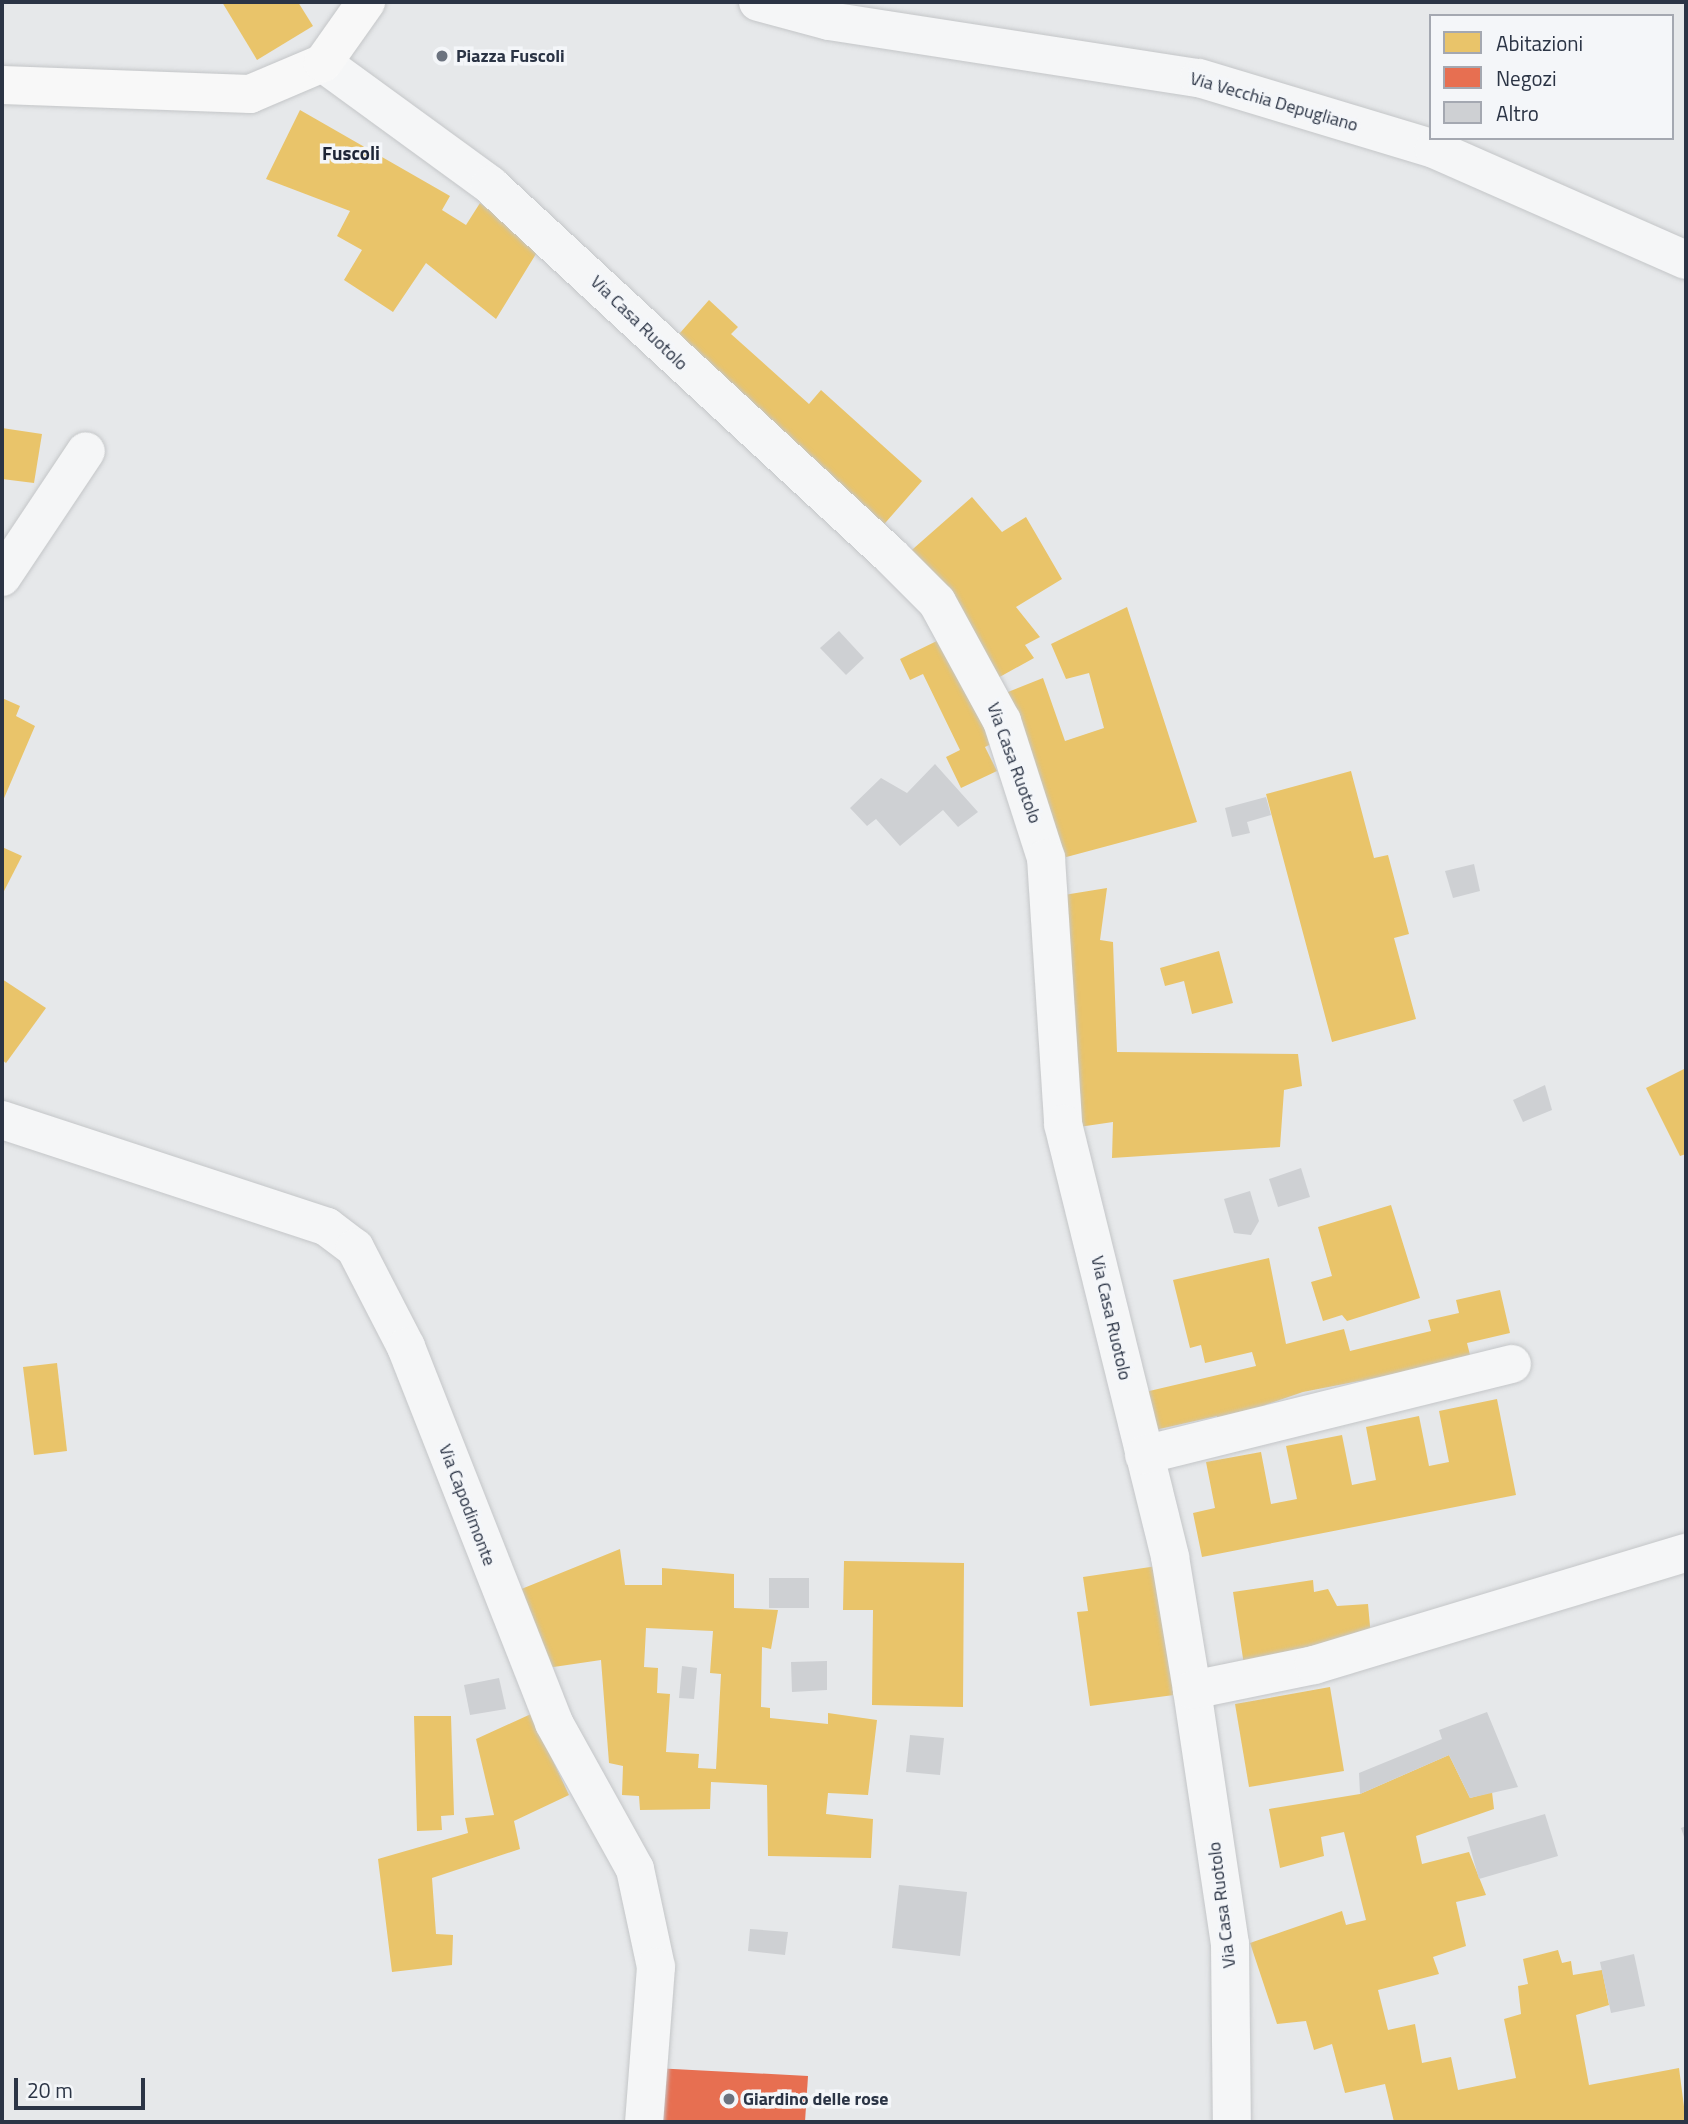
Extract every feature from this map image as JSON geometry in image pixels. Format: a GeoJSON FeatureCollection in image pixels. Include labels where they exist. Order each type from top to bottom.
{"type":"FeatureCollection","features":[{"type":"Feature","properties":{"kind":"street","name":"Via Vecchia Depugliano"},"geometry":{"type":"LineString","coordinates":[[758,2],[829,21],[1199,78],[1434,149],[1686,260]]}},
{"type":"Feature","properties":{"kind":"street"},"geometry":{"type":"LineString","coordinates":[[2,85],[109,94],[250,94],[323,63],[363,4]]}},
{"type":"Feature","properties":{"kind":"street","name":"Via Casa Ruotolo"},"geometry":{"type":"LineString","coordinates":[[323,63],[490,185],[891,556],[937,602],[961,639],[1002,721],[1046,858],[1063,1124],[1170,1557],[1192,1690],[1230,1944],[1232,2122]]}},
{"type":"Feature","properties":{"kind":"street"},"geometry":{"type":"LineString","coordinates":[[2,577],[86,451]]}},
{"type":"Feature","properties":{"kind":"street","name":"Via Capodimonte"},"geometry":{"type":"LineString","coordinates":[[2,1120],[327,1227],[355,1248],[406,1347],[554,1723],[635,1869],[656,1967],[644,2122]]}},
{"type":"Feature","properties":{"kind":"street"},"geometry":{"type":"LineString","coordinates":[[1144,1455],[1512,1364]]}},
{"type":"Feature","properties":{"kind":"street"},"geometry":{"type":"LineString","coordinates":[[1192,1690],[1314,1665],[1686,1553]]}},
{"type":"Feature","properties":{"kind":"building: Abitazioni"},"geometry":{"type":"Polygon","coordinates":[[[222,2],[298,2],[313,26],[257,60],[222,2]]]}},
{"type":"Feature","properties":{"kind":"building: Abitazioni"},"geometry":{"type":"Polygon","coordinates":[[[300,110],[450,196],[442,210],[466,225],[480,203],[539,249],[496,319],[426,263],[393,312],[344,280],[362,250],[337,236],[350,211],[266,179],[300,110]]]}},
{"type":"Feature","properties":{"kind":"building: Abitazioni"},"geometry":{"type":"Polygon","coordinates":[[[709,300],[738,327],[731,334],[809,404],[821,390],[922,481],[879,530],[672,342],[709,300]]]}},
{"type":"Feature","properties":{"kind":"building: Abitazioni"},"geometry":{"type":"Polygon","coordinates":[[[2,428],[42,434],[34,483],[2,479],[2,428]]]}},
{"type":"Feature","properties":{"kind":"building: Abitazioni"},"geometry":{"type":"Polygon","coordinates":[[[972,497],[1002,532],[1026,517],[1062,579],[1016,607],[1040,637],[1025,645],[1034,658],[996,679],[905,556],[972,497]]]}},
{"type":"Feature","properties":{"kind":"building: Abitazioni"},"geometry":{"type":"Polygon","coordinates":[[[1127,607],[1197,822],[1059,859],[998,696],[1043,678],[1065,741],[1104,728],[1089,673],[1066,679],[1051,644],[1127,607]]]}},
{"type":"Feature","properties":{"kind":"building: Abitazioni"},"geometry":{"type":"Polygon","coordinates":[[[947,636],[997,741],[985,747],[997,771],[961,788],[946,757],[960,750],[923,674],[910,680],[900,659],[947,636]]]}},
{"type":"Feature","properties":{"kind":"building: Abitazioni"},"geometry":{"type":"Polygon","coordinates":[[[2,698],[20,706],[16,716],[35,726],[2,803],[2,698]]]}},
{"type":"Feature","properties":{"kind":"building: Abitazioni"},"geometry":{"type":"Polygon","coordinates":[[[1351,771],[1374,858],[1388,855],[1409,934],[1394,938],[1416,1019],[1332,1042],[1266,794],[1351,771]]]}},
{"type":"Feature","properties":{"kind":"building: Abitazioni"},"geometry":{"type":"Polygon","coordinates":[[[2,847],[22,856],[2,895],[2,847]]]}},
{"type":"Feature","properties":{"kind":"building: Abitazioni"},"geometry":{"type":"Polygon","coordinates":[[[1107,888],[1100,940],[1113,942],[1117,1052],[1298,1054],[1302,1086],[1284,1090],[1280,1147],[1112,1158],[1113,1122],[1072,1128],[1064,895],[1107,888]]]}},
{"type":"Feature","properties":{"kind":"building: Abitazioni"},"geometry":{"type":"Polygon","coordinates":[[[1219,951],[1233,1003],[1192,1014],[1184,981],[1165,986],[1160,968],[1219,951]]]}},
{"type":"Feature","properties":{"kind":"building: Abitazioni"},"geometry":{"type":"Polygon","coordinates":[[[2,979],[46,1008],[6,1063],[2,1060],[2,979]]]}},
{"type":"Feature","properties":{"kind":"building: Abitazioni"},"geometry":{"type":"Polygon","coordinates":[[[1686,1068],[1686,1154],[1680,1156],[1646,1088],[1686,1068]]]}},
{"type":"Feature","properties":{"kind":"building: Abitazioni"},"geometry":{"type":"Polygon","coordinates":[[[1391,1205],[1420,1298],[1347,1321],[1342,1315],[1323,1321],[1311,1282],[1332,1276],[1318,1227],[1391,1205]]]}},
{"type":"Feature","properties":{"kind":"building: Abitazioni"},"geometry":{"type":"Polygon","coordinates":[[[1269,1258],[1286,1344],[1344,1329],[1350,1351],[1431,1331],[1428,1320],[1459,1313],[1456,1300],[1500,1290],[1510,1333],[1467,1343],[1471,1359],[1303,1392],[1265,1405],[1267,1411],[1218,1423],[1217,1416],[1155,1430],[1145,1392],[1256,1366],[1252,1352],[1205,1363],[1201,1345],[1190,1348],[1173,1280],[1269,1258]]]}},
{"type":"Feature","properties":{"kind":"building: Abitazioni"},"geometry":{"type":"Polygon","coordinates":[[[57,1363],[67,1451],[34,1455],[23,1367],[57,1363]]]}},
{"type":"Feature","properties":{"kind":"building: Abitazioni"},"geometry":{"type":"Polygon","coordinates":[[[1497,1399],[1516,1495],[1202,1557],[1193,1513],[1215,1508],[1206,1462],[1261,1452],[1271,1504],[1297,1499],[1286,1446],[1342,1435],[1352,1485],[1376,1480],[1366,1427],[1419,1416],[1429,1466],[1449,1462],[1439,1411],[1497,1399]]]}},
{"type":"Feature","properties":{"kind":"building: Abitazioni"},"geometry":{"type":"Polygon","coordinates":[[[620,1549],[625,1585],[662,1585],[662,1568],[734,1574],[734,1608],[778,1610],[771,1649],[762,1647],[761,1707],[770,1708],[770,1718],[828,1724],[828,1713],[877,1720],[868,1795],[828,1793],[826,1814],[873,1819],[871,1858],[768,1856],[767,1785],[711,1782],[710,1809],[640,1810],[639,1796],[622,1795],[623,1766],[609,1763],[601,1660],[540,1669],[514,1592],[620,1549]],[[646,1628],[644,1667],[658,1668],[657,1693],[670,1694],[666,1752],[699,1754],[698,1768],[716,1769],[721,1674],[710,1673],[713,1631],[646,1628]]]}},
{"type":"Feature","properties":{"kind":"building: Abitazioni"},"geometry":{"type":"Polygon","coordinates":[[[844,1561],[964,1563],[963,1707],[872,1705],[873,1610],[843,1610],[844,1561]]]}},
{"type":"Feature","properties":{"kind":"building: Abitazioni"},"geometry":{"type":"Polygon","coordinates":[[[1157,1566],[1174,1695],[1090,1706],[1077,1612],[1088,1611],[1083,1577],[1157,1566]]]}},
{"type":"Feature","properties":{"kind":"building: Abitazioni"},"geometry":{"type":"Polygon","coordinates":[[[1313,1580],[1314,1592],[1328,1589],[1337,1606],[1368,1604],[1371,1637],[1244,1665],[1233,1592],[1313,1580]]]}},
{"type":"Feature","properties":{"kind":"building: Abitazioni"},"geometry":{"type":"Polygon","coordinates":[[[1330,1687],[1344,1771],[1249,1787],[1235,1704],[1330,1687]]]}},
{"type":"Feature","properties":{"kind":"building: Abitazioni"},"geometry":{"type":"Polygon","coordinates":[[[531,1714],[569,1795],[514,1821],[520,1849],[432,1878],[436,1934],[453,1935],[452,1965],[392,1972],[378,1859],[468,1833],[465,1818],[494,1815],[476,1739],[531,1714]]]}},
{"type":"Feature","properties":{"kind":"building: Abitazioni"},"geometry":{"type":"Polygon","coordinates":[[[414,1716],[451,1716],[454,1815],[441,1816],[442,1830],[417,1831],[414,1716]]]}},
{"type":"Feature","properties":{"kind":"building: Abitazioni"},"geometry":{"type":"Polygon","coordinates":[[[1449,1755],[1470,1798],[1492,1792],[1494,1809],[1416,1836],[1422,1864],[1469,1852],[1486,1895],[1456,1902],[1466,1946],[1433,1957],[1439,1974],[1378,1990],[1388,2030],[1415,2024],[1422,2063],[1451,2057],[1458,2090],[1516,2078],[1504,2019],[1521,2014],[1518,1986],[1528,1984],[1523,1959],[1558,1950],[1562,1963],[1571,1961],[1573,1975],[1602,1970],[1609,2005],[1576,2015],[1589,2085],[1679,2068],[1686,2122],[1394,2122],[1385,2084],[1345,2093],[1332,2044],[1314,2050],[1306,2021],[1277,2024],[1250,1943],[1342,1911],[1346,1925],[1366,1920],[1344,1832],[1321,1837],[1324,1856],[1280,1868],[1269,1809],[1360,1794],[1449,1755]]]}},
{"type":"Feature","properties":{"kind":"building: Negozi","name":"Giardino delle rose"},"geometry":{"type":"Polygon","coordinates":[[[654,2068],[808,2076],[805,2122],[650,2122],[654,2068]]]}},
{"type":"Feature","properties":{"kind":"building: Altro"},"geometry":{"type":"Polygon","coordinates":[[[839,631],[864,658],[846,675],[820,648],[839,631]]]}},
{"type":"Feature","properties":{"kind":"building: Altro"},"geometry":{"type":"Polygon","coordinates":[[[935,764],[978,812],[958,827],[943,810],[900,846],[876,819],[867,826],[850,808],[881,778],[907,793],[935,764]]]}},
{"type":"Feature","properties":{"kind":"building: Altro"},"geometry":{"type":"Polygon","coordinates":[[[1266,797],[1271,815],[1247,822],[1250,833],[1232,837],[1225,808],[1266,797]]]}},
{"type":"Feature","properties":{"kind":"building: Altro"},"geometry":{"type":"Polygon","coordinates":[[[1474,864],[1480,891],[1453,898],[1445,871],[1474,864]]]}},
{"type":"Feature","properties":{"kind":"building: Altro"},"geometry":{"type":"Polygon","coordinates":[[[1545,1085],[1552,1110],[1523,1122],[1513,1100],[1545,1085]]]}},
{"type":"Feature","properties":{"kind":"building: Altro"},"geometry":{"type":"Polygon","coordinates":[[[1301,1168],[1310,1197],[1278,1207],[1269,1179],[1301,1168]]]}},
{"type":"Feature","properties":{"kind":"building: Altro"},"geometry":{"type":"Polygon","coordinates":[[[1250,1191],[1259,1221],[1251,1235],[1234,1233],[1224,1199],[1250,1191]]]}},
{"type":"Feature","properties":{"kind":"building: Altro"},"geometry":{"type":"Polygon","coordinates":[[[769,1578],[809,1578],[809,1608],[769,1608],[769,1578]]]}},
{"type":"Feature","properties":{"kind":"building: Altro"},"geometry":{"type":"Polygon","coordinates":[[[827,1661],[827,1690],[792,1692],[791,1662],[827,1661]]]}},
{"type":"Feature","properties":{"kind":"building: Altro"},"geometry":{"type":"Polygon","coordinates":[[[682,1666],[697,1668],[694,1699],[679,1698],[682,1666]]]}},
{"type":"Feature","properties":{"kind":"building: Altro"},"geometry":{"type":"Polygon","coordinates":[[[499,1678],[506,1709],[470,1715],[464,1685],[499,1678]]]}},
{"type":"Feature","properties":{"kind":"building: Altro"},"geometry":{"type":"Polygon","coordinates":[[[1487,1712],[1518,1787],[1470,1798],[1449,1755],[1360,1794],[1359,1773],[1442,1739],[1439,1730],[1487,1712]]]}},
{"type":"Feature","properties":{"kind":"building: Altro"},"geometry":{"type":"Polygon","coordinates":[[[910,1735],[944,1738],[940,1775],[906,1772],[910,1735]]]}},
{"type":"Feature","properties":{"kind":"building: Altro"},"geometry":{"type":"Polygon","coordinates":[[[1545,1814],[1558,1856],[1479,1879],[1467,1837],[1545,1814]]]}},
{"type":"Feature","properties":{"kind":"building: Altro"},"geometry":{"type":"Polygon","coordinates":[[[1686,1826],[1686,1843],[1681,1828],[1686,1826]]]}},
{"type":"Feature","properties":{"kind":"building: Altro"},"geometry":{"type":"Polygon","coordinates":[[[899,1885],[967,1892],[960,1956],[892,1948],[899,1885]]]}},
{"type":"Feature","properties":{"kind":"building: Altro"},"geometry":{"type":"Polygon","coordinates":[[[750,1929],[788,1932],[785,1955],[748,1951],[750,1929]]]}},
{"type":"Feature","properties":{"kind":"building: Altro"},"geometry":{"type":"Polygon","coordinates":[[[1634,1954],[1645,2006],[1611,2013],[1600,1962],[1634,1954]]]}},
{"type":"Feature","properties":{"kind":"place","name":"Piazza Fuscoli"},"geometry":{"type":"Point","coordinates":[442,56]}},
{"type":"Feature","properties":{"kind":"place","name":"Giardino delle rose"},"geometry":{"type":"Point","coordinates":[729,2099]}},
{"type":"Feature","properties":{"kind":"district","name":"Fuscoli"},"geometry":{"type":"Point","coordinates":[351,153]}}]}
